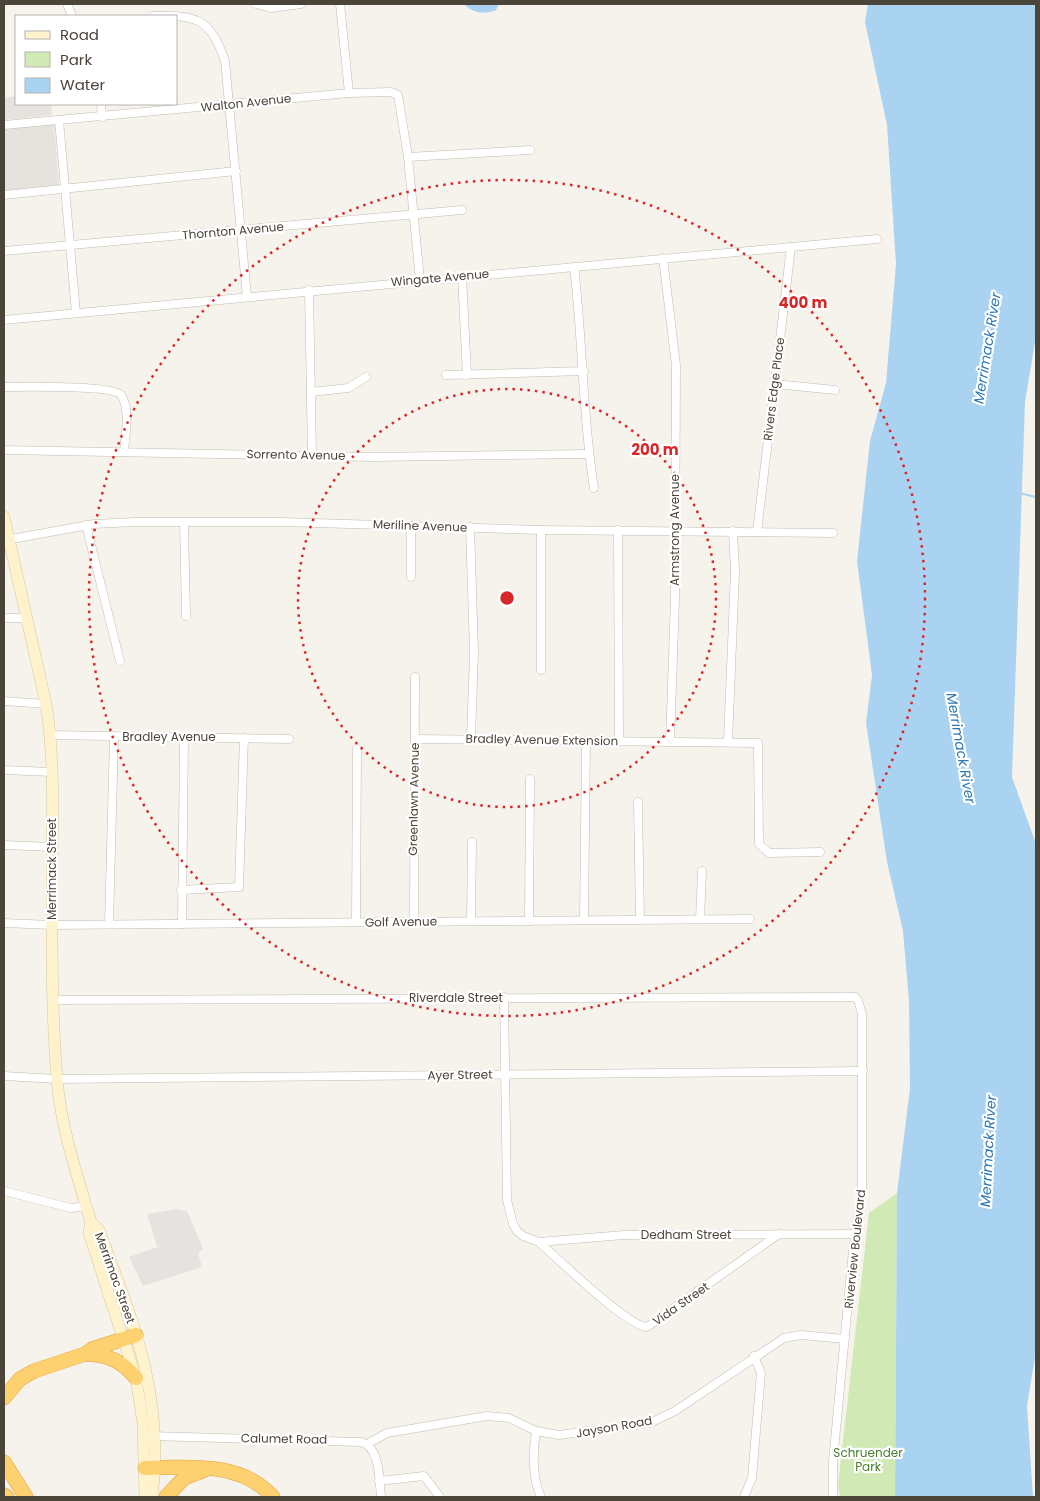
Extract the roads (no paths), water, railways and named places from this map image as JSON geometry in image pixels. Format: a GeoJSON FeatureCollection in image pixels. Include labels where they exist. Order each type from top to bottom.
{"type":"FeatureCollection","features":[{"type":"Feature","properties":{"kind":"highway"},"geometry":{"type":"LineString","coordinates":[[4,1398],[13,1385],[27,1375],[84,1354],[92,1349],[130,1337]]}},
{"type":"Feature","properties":{"kind":"highway"},"geometry":{"type":"LineString","coordinates":[[84,1354],[102,1355],[117,1360],[136,1378]]}},
{"type":"Feature","properties":{"kind":"highway"},"geometry":{"type":"LineString","coordinates":[[4,1462],[26,1497]]}},
{"type":"Feature","properties":{"kind":"highway"},"geometry":{"type":"LineString","coordinates":[[151,1468],[220,1469],[242,1475],[258,1484],[273,1497]]}},
{"type":"Feature","properties":{"kind":"highway"},"geometry":{"type":"LineString","coordinates":[[166,1497],[184,1478],[210,1469]]}},
{"type":"Feature","properties":{"kind":"main road","name":"Merrimack Street"},"geometry":{"type":"LineString","coordinates":[[4,518],[6,540],[27,618],[46,704],[50,735],[53,1000],[57,1079],[64,1126],[91,1222]]}},
{"type":"Feature","properties":{"kind":"main road","name":"Merrimac Street"},"geometry":{"type":"LineString","coordinates":[[91,1222],[89,1233],[149,1380],[152,1497]]}},
{"type":"Feature","properties":{"kind":"main road","name":"Merrimac Street"},"geometry":{"type":"LineString","coordinates":[[130,1337],[136,1378],[150,1436]]}},
{"type":"Feature","properties":{"kind":"main road","name":"Merrimac Street"},"geometry":{"type":"LineString","coordinates":[[145,1497],[151,1468]]}},
{"type":"Feature","properties":{"kind":"street"},"geometry":{"type":"LineString","coordinates":[[256,4],[271,8],[301,4]]}},
{"type":"Feature","properties":{"kind":"street"},"geometry":{"type":"LineString","coordinates":[[340,4],[349,93]]}},
{"type":"Feature","properties":{"kind":"street"},"geometry":{"type":"LineString","coordinates":[[178,17],[191,17],[208,29],[225,61],[247,297]]}},
{"type":"Feature","properties":{"kind":"street","name":"Walton Avenue"},"geometry":{"type":"LineString","coordinates":[[4,126],[349,93],[391,92],[398,95],[408,157]]}},
{"type":"Feature","properties":{"kind":"street"},"geometry":{"type":"LineString","coordinates":[[101,105],[102,116]]}},
{"type":"Feature","properties":{"kind":"street"},"geometry":{"type":"LineString","coordinates":[[59,120],[76,313]]}},
{"type":"Feature","properties":{"kind":"street"},"geometry":{"type":"LineString","coordinates":[[420,280],[408,157],[530,150]]}},
{"type":"Feature","properties":{"kind":"street"},"geometry":{"type":"LineString","coordinates":[[4,195],[236,171]]}},
{"type":"Feature","properties":{"kind":"street","name":"Thornton Avenue"},"geometry":{"type":"LineString","coordinates":[[4,252],[462,210]]}},
{"type":"Feature","properties":{"kind":"street","name":"Wingate Avenue"},"geometry":{"type":"LineString","coordinates":[[4,320],[309,290],[877,239]]}},
{"type":"Feature","properties":{"kind":"street","name":"Rivers Edge Place"},"geometry":{"type":"LineString","coordinates":[[758,532],[792,247]]}},
{"type":"Feature","properties":{"kind":"street","name":"Armstrong Avenue"},"geometry":{"type":"LineString","coordinates":[[663,258],[676,365],[674,622],[670,742]]}},
{"type":"Feature","properties":{"kind":"street"},"geometry":{"type":"LineString","coordinates":[[574,266],[581,320],[588,454],[594,488]]}},
{"type":"Feature","properties":{"kind":"street"},"geometry":{"type":"LineString","coordinates":[[462,276],[467,375]]}},
{"type":"Feature","properties":{"kind":"street"},"geometry":{"type":"LineString","coordinates":[[309,290],[312,456]]}},
{"type":"Feature","properties":{"kind":"street"},"geometry":{"type":"LineString","coordinates":[[446,376],[584,371]]}},
{"type":"Feature","properties":{"kind":"street"},"geometry":{"type":"LineString","coordinates":[[311,392],[348,388],[366,377]]}},
{"type":"Feature","properties":{"kind":"street"},"geometry":{"type":"LineString","coordinates":[[775,384],[835,390]]}},
{"type":"Feature","properties":{"kind":"street"},"geometry":{"type":"LineString","coordinates":[[4,387],[96,388],[116,391],[121,395],[126,406],[124,452]]}},
{"type":"Feature","properties":{"kind":"street","name":"Sorrento Avenue"},"geometry":{"type":"LineString","coordinates":[[4,450],[414,457],[588,454]]}},
{"type":"Feature","properties":{"kind":"street","name":"Meriline Avenue"},"geometry":{"type":"LineString","coordinates":[[6,540],[86,525],[134,522],[282,522],[541,530],[833,533]]}},
{"type":"Feature","properties":{"kind":"street"},"geometry":{"type":"LineString","coordinates":[[184,522],[186,616]]}},
{"type":"Feature","properties":{"kind":"street"},"geometry":{"type":"LineString","coordinates":[[86,525],[120,661]]}},
{"type":"Feature","properties":{"kind":"street"},"geometry":{"type":"LineString","coordinates":[[412,526],[412,577]]}},
{"type":"Feature","properties":{"kind":"street"},"geometry":{"type":"LineString","coordinates":[[470,528],[474,642],[471,739]]}},
{"type":"Feature","properties":{"kind":"street"},"geometry":{"type":"LineString","coordinates":[[541,530],[541,670]]}},
{"type":"Feature","properties":{"kind":"street"},"geometry":{"type":"LineString","coordinates":[[618,530],[619,741]]}},
{"type":"Feature","properties":{"kind":"street"},"geometry":{"type":"LineString","coordinates":[[728,742],[735,571],[734,531]]}},
{"type":"Feature","properties":{"kind":"street"},"geometry":{"type":"LineString","coordinates":[[4,618],[27,618]]}},
{"type":"Feature","properties":{"kind":"street","name":"Greenlawn Avenue"},"geometry":{"type":"LineString","coordinates":[[414,922],[415,677]]}},
{"type":"Feature","properties":{"kind":"street"},"geometry":{"type":"LineString","coordinates":[[4,701],[46,704]]}},
{"type":"Feature","properties":{"kind":"street","name":"Bradley Avenue"},"geometry":{"type":"LineString","coordinates":[[50,735],[289,739]]}},
{"type":"Feature","properties":{"kind":"street"},"geometry":{"type":"LineString","coordinates":[[109,924],[114,737]]}},
{"type":"Feature","properties":{"kind":"street"},"geometry":{"type":"LineString","coordinates":[[182,924],[184,737]]}},
{"type":"Feature","properties":{"kind":"street"},"geometry":{"type":"LineString","coordinates":[[182,890],[239,887],[244,738]]}},
{"type":"Feature","properties":{"kind":"street","name":"Bradley Avenue Extension"},"geometry":{"type":"LineString","coordinates":[[415,739],[670,742]]}},
{"type":"Feature","properties":{"kind":"street"},"geometry":{"type":"LineString","coordinates":[[584,920],[586,741]]}},
{"type":"Feature","properties":{"kind":"street"},"geometry":{"type":"LineString","coordinates":[[670,742],[758,743],[758,839],[762,848],[773,853],[820,852]]}},
{"type":"Feature","properties":{"kind":"street"},"geometry":{"type":"LineString","coordinates":[[356,922],[357,749]]}},
{"type":"Feature","properties":{"kind":"street"},"geometry":{"type":"LineString","coordinates":[[4,770],[51,772]]}},
{"type":"Feature","properties":{"kind":"street"},"geometry":{"type":"LineString","coordinates":[[529,921],[530,779]]}},
{"type":"Feature","properties":{"kind":"street"},"geometry":{"type":"LineString","coordinates":[[638,802],[640,920]]}},
{"type":"Feature","properties":{"kind":"street"},"geometry":{"type":"LineString","coordinates":[[471,921],[472,842]]}},
{"type":"Feature","properties":{"kind":"street"},"geometry":{"type":"LineString","coordinates":[[4,845],[52,847]]}},
{"type":"Feature","properties":{"kind":"street"},"geometry":{"type":"LineString","coordinates":[[700,919],[702,871]]}},
{"type":"Feature","properties":{"kind":"street","name":"Golf Avenue"},"geometry":{"type":"LineString","coordinates":[[4,922],[52,925],[750,919]]}},
{"type":"Feature","properties":{"kind":"street","name":"Riverdale Street"},"geometry":{"type":"LineString","coordinates":[[53,1000],[844,996],[855,997],[858,1000]]}},
{"type":"Feature","properties":{"kind":"street"},"geometry":{"type":"LineString","coordinates":[[504,998],[505,1075]]}},
{"type":"Feature","properties":{"kind":"street","name":"Riverview Boulevard"},"geometry":{"type":"LineString","coordinates":[[833,1497],[833,1461],[862,1190],[862,1014],[858,1000]]}},
{"type":"Feature","properties":{"kind":"street","name":"Ayer Street"},"geometry":{"type":"LineString","coordinates":[[4,1076],[57,1079],[863,1071]]}},
{"type":"Feature","properties":{"kind":"street","name":"Dedham Street"},"geometry":{"type":"LineString","coordinates":[[505,1075],[507,1200],[513,1224],[519,1233],[539,1242],[624,1235],[856,1234]]}},
{"type":"Feature","properties":{"kind":"street"},"geometry":{"type":"LineString","coordinates":[[4,1190],[71,1208],[86,1206]]}},
{"type":"Feature","properties":{"kind":"street","name":"Vida Street"},"geometry":{"type":"LineString","coordinates":[[539,1242],[624,1315],[640,1327],[647,1327],[780,1234]]}},
{"type":"Feature","properties":{"kind":"street","name":"Jayson Road"},"geometry":{"type":"LineString","coordinates":[[367,1444],[378,1436],[391,1432],[487,1416],[509,1418],[536,1431],[567,1435],[656,1421],[675,1411],[779,1340],[795,1335],[845,1339]]}},
{"type":"Feature","properties":{"kind":"street"},"geometry":{"type":"LineString","coordinates":[[744,1497],[752,1478],[761,1373],[754,1356]]}},
{"type":"Feature","properties":{"kind":"street"},"geometry":{"type":"LineString","coordinates":[[536,1431],[534,1454],[536,1480],[541,1497]]}},
{"type":"Feature","properties":{"kind":"street","name":"Calumet Road"},"geometry":{"type":"LineString","coordinates":[[150,1436],[357,1441],[367,1444]]}},
{"type":"Feature","properties":{"kind":"street"},"geometry":{"type":"LineString","coordinates":[[367,1444],[374,1454],[380,1497]]}},
{"type":"Feature","properties":{"kind":"street"},"geometry":{"type":"LineString","coordinates":[[379,1481],[424,1476],[440,1497]]}},
{"type":"Feature","properties":{"kind":"water"},"geometry":{"type":"Polygon","coordinates":[[[464,4],[499,4],[496,10],[483,13],[475,11],[464,4]]]}},
{"type":"Feature","properties":{"kind":"water","name":"Merrimack River"},"geometry":{"type":"Polygon","coordinates":[[[868,4],[1036,4],[1036,336],[1025,402],[1012,777],[1036,844],[1036,1351],[1027,1406],[1033,1497],[895,1497],[897,1193],[910,1088],[909,1001],[903,931],[887,862],[866,723],[872,675],[857,561],[870,441],[886,383],[896,264],[887,125],[865,22],[868,4]]]}},
{"type":"Feature","properties":{"kind":"waterway"},"geometry":{"type":"LineString","coordinates":[[1019,493],[1036,497]]}},
{"type":"Feature","properties":{"kind":"park label","name":"Schruender Park"},"geometry":{"type":"Point","coordinates":[868,1460]}}]}
